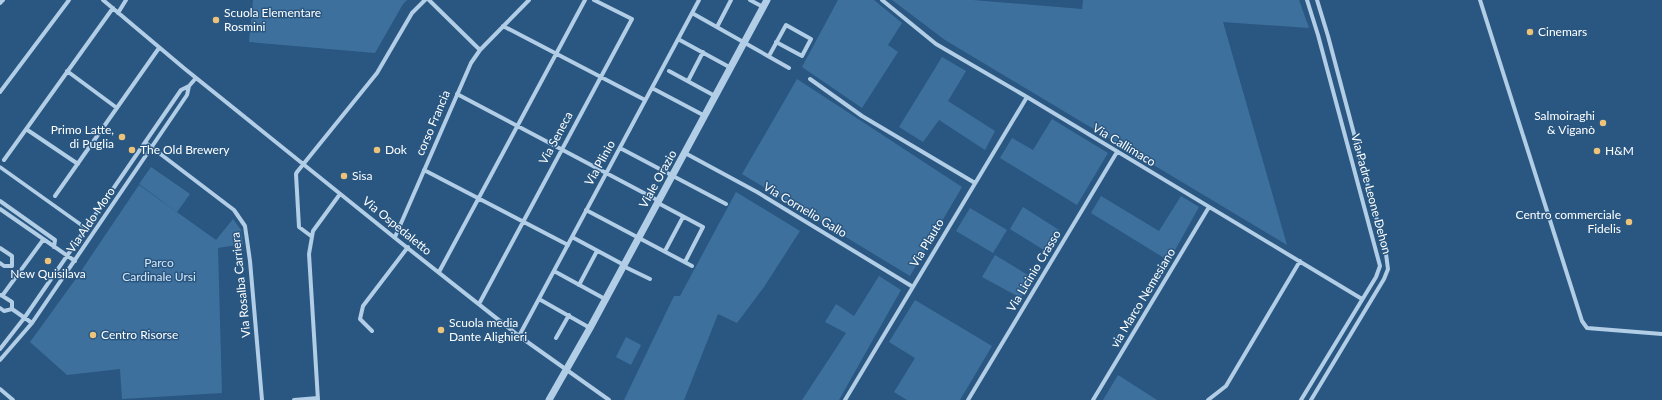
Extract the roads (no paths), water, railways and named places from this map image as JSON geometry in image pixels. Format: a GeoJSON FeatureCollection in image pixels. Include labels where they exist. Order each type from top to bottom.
{"type":"FeatureCollection","features":[{"type":"Feature","properties":{"kind":"street"},"geometry":{"type":"LineString","coordinates":[[0,3],[3,0]]}},
{"type":"Feature","properties":{"kind":"street"},"geometry":{"type":"LineString","coordinates":[[0,92],[69,0]]}},
{"type":"Feature","properties":{"kind":"street","name":"Via Ospedaletto"},"geometry":{"type":"LineString","coordinates":[[103,0],[196,78],[519,336],[568,369],[609,400]]}},
{"type":"Feature","properties":{"kind":"street"},"geometry":{"type":"LineString","coordinates":[[118,13],[126,0]]}},
{"type":"Feature","properties":{"kind":"street"},"geometry":{"type":"LineString","coordinates":[[311,236],[299,227],[296,174],[378,73],[412,13],[425,0]]}},
{"type":"Feature","properties":{"kind":"street"},"geometry":{"type":"LineString","coordinates":[[429,0],[480,50]]}},
{"type":"Feature","properties":{"kind":"street","name":"corso Francia"},"geometry":{"type":"LineString","coordinates":[[395,237],[471,63],[480,50],[529,0]]}},
{"type":"Feature","properties":{"kind":"street"},"geometry":{"type":"LineString","coordinates":[[439,272],[584,0]]}},
{"type":"Feature","properties":{"kind":"street","name":"Via Seneca"},"geometry":{"type":"LineString","coordinates":[[479,304],[632,19],[594,0]]}},
{"type":"Feature","properties":{"kind":"street","name":"Via Plinio"},"geometry":{"type":"LineString","coordinates":[[519,336],[699,0]]}},
{"type":"Feature","properties":{"kind":"street"},"geometry":{"type":"LineString","coordinates":[[717,27],[731,0]]}},
{"type":"Feature","properties":{"kind":"street"},"geometry":{"type":"LineString","coordinates":[[750,0],[765,3]]}},
{"type":"Feature","properties":{"kind":"street","name":"Via Callimaco"},"geometry":{"type":"LineString","coordinates":[[882,0],[936,44],[1362,299]]}},
{"type":"Feature","properties":{"kind":"street","name":"Via Padre Leone Dehon"},"geometry":{"type":"LineString","coordinates":[[1301,400],[1379,271],[1379,260],[1318,35],[1307,0]]}},
{"type":"Feature","properties":{"kind":"street","name":"Via Padre Leone Dehon"},"geometry":{"type":"LineString","coordinates":[[1311,400],[1384,279],[1388,269],[1386,254],[1328,36],[1316,0]]}},
{"type":"Feature","properties":{"kind":"street"},"geometry":{"type":"LineString","coordinates":[[1480,0],[1582,321],[1587,328],[1662,334]]}},
{"type":"Feature","properties":{"kind":"street","name":"Viale Orazio"},"geometry":{"type":"LineString","coordinates":[[549,400],[568,369],[765,3]]}},
{"type":"Feature","properties":{"kind":"street"},"geometry":{"type":"LineString","coordinates":[[4,160],[113,8]]}},
{"type":"Feature","properties":{"kind":"street"},"geometry":{"type":"LineString","coordinates":[[692,13],[789,68]]}},
{"type":"Feature","properties":{"kind":"street"},"geometry":{"type":"LineString","coordinates":[[768,56],[776,42],[786,25],[811,39],[802,56],[776,42]]}},
{"type":"Feature","properties":{"kind":"street"},"geometry":{"type":"LineString","coordinates":[[503,26],[645,100]]}},
{"type":"Feature","properties":{"kind":"street"},"geometry":{"type":"LineString","coordinates":[[678,39],[731,68]]}},
{"type":"Feature","properties":{"kind":"street"},"geometry":{"type":"LineString","coordinates":[[56,196],[159,48]]}},
{"type":"Feature","properties":{"kind":"street"},"geometry":{"type":"LineString","coordinates":[[688,81],[703,52]]}},
{"type":"Feature","properties":{"kind":"street"},"geometry":{"type":"LineString","coordinates":[[67,71],[117,108]]}},
{"type":"Feature","properties":{"kind":"street"},"geometry":{"type":"LineString","coordinates":[[669,72],[716,96]]}},
{"type":"Feature","properties":{"kind":"street","name":"Via Aldo Moro"},"geometry":{"type":"LineString","coordinates":[[0,349],[25,317],[87,229],[181,90],[189,86],[196,78]]}},
{"type":"Feature","properties":{"kind":"street"},"geometry":{"type":"LineString","coordinates":[[810,79],[862,116],[975,183]]}},
{"type":"Feature","properties":{"kind":"street","name":"Via Aldo Moro"},"geometry":{"type":"LineString","coordinates":[[0,360],[32,322],[153,148],[188,95],[189,86]]}},
{"type":"Feature","properties":{"kind":"street"},"geometry":{"type":"LineString","coordinates":[[652,88],[705,116]]}},
{"type":"Feature","properties":{"kind":"street"},"geometry":{"type":"LineString","coordinates":[[457,94],[562,149],[703,227],[684,262]]}},
{"type":"Feature","properties":{"kind":"street","name":"Via Plauto"},"geometry":{"type":"LineString","coordinates":[[845,400],[1026,97]]}},
{"type":"Feature","properties":{"kind":"street"},"geometry":{"type":"LineString","coordinates":[[26,129],[78,164]]}},
{"type":"Feature","properties":{"kind":"street","name":"Via Rosalba Carriera"},"geometry":{"type":"LineString","coordinates":[[146,143],[234,210],[245,226],[250,261],[262,400]]}},
{"type":"Feature","properties":{"kind":"street"},"geometry":{"type":"LineString","coordinates":[[620,148],[726,204]]}},
{"type":"Feature","properties":{"kind":"street","name":"Via Licinio Crasso"},"geometry":{"type":"LineString","coordinates":[[968,400],[1117,152]]}},
{"type":"Feature","properties":{"kind":"street","name":"Via Cornelio Gallo"},"geometry":{"type":"LineString","coordinates":[[685,153],[758,192],[913,287]]}},
{"type":"Feature","properties":{"kind":"street"},"geometry":{"type":"LineString","coordinates":[[0,167],[87,229]]}},
{"type":"Feature","properties":{"kind":"street"},"geometry":{"type":"LineString","coordinates":[[424,170],[568,246]]}},
{"type":"Feature","properties":{"kind":"street"},"geometry":{"type":"LineString","coordinates":[[294,400],[318,399],[309,266],[311,236],[320,220],[340,194]]}},
{"type":"Feature","properties":{"kind":"street"},"geometry":{"type":"LineString","coordinates":[[0,201],[55,240],[54,247]]}},
{"type":"Feature","properties":{"kind":"street","name":"via Marco Nemesiano"},"geometry":{"type":"LineString","coordinates":[[1093,400],[1209,207]]}},
{"type":"Feature","properties":{"kind":"street"},"geometry":{"type":"LineString","coordinates":[[0,209],[75,261]]}},
{"type":"Feature","properties":{"kind":"street"},"geometry":{"type":"LineString","coordinates":[[586,210],[692,266]]}},
{"type":"Feature","properties":{"kind":"street"},"geometry":{"type":"LineString","coordinates":[[665,251],[683,217]]}},
{"type":"Feature","properties":{"kind":"street"},"geometry":{"type":"LineString","coordinates":[[572,237],[650,279]]}},
{"type":"Feature","properties":{"kind":"street"},"geometry":{"type":"LineString","coordinates":[[12,309],[12,302],[1,295],[43,240]]}},
{"type":"Feature","properties":{"kind":"street"},"geometry":{"type":"LineString","coordinates":[[372,331],[360,319],[363,306],[408,247]]}},
{"type":"Feature","properties":{"kind":"street"},"geometry":{"type":"LineString","coordinates":[[0,248],[12,256],[12,266]]}},
{"type":"Feature","properties":{"kind":"street"},"geometry":{"type":"LineString","coordinates":[[579,285],[597,250]]}},
{"type":"Feature","properties":{"kind":"street"},"geometry":{"type":"LineString","coordinates":[[1208,400],[1226,386],[1300,262]]}},
{"type":"Feature","properties":{"kind":"street"},"geometry":{"type":"LineString","coordinates":[[0,263],[4,266],[12,266],[20,271]]}},
{"type":"Feature","properties":{"kind":"street"},"geometry":{"type":"LineString","coordinates":[[554,271],[605,299]]}},
{"type":"Feature","properties":{"kind":"street"},"geometry":{"type":"LineString","coordinates":[[539,299],[590,328]]}},
{"type":"Feature","properties":{"kind":"street"},"geometry":{"type":"LineString","coordinates":[[0,308],[4,311],[12,309],[32,322]]}},
{"type":"Feature","properties":{"kind":"street"},"geometry":{"type":"LineString","coordinates":[[556,338],[568,315]]}},
{"type":"Feature","properties":{"kind":"street"},"geometry":{"type":"LineString","coordinates":[[0,342],[4,345]]}},
{"type":"Feature","properties":{"kind":"street"},"geometry":{"type":"LineString","coordinates":[[0,389],[13,400]]}},
{"type":"Feature","properties":{"kind":"place","name":"Scuola Elementare Rosmini"},"geometry":{"type":"Point","coordinates":[216,20]}},
{"type":"Feature","properties":{"kind":"place","name":"Cinemars"},"geometry":{"type":"Point","coordinates":[1530,32]}},
{"type":"Feature","properties":{"kind":"place","name":"Salmoiraghi & Viganò"},"geometry":{"type":"Point","coordinates":[1603,123]}},
{"type":"Feature","properties":{"kind":"place","name":"Primo Latte, di Puglia"},"geometry":{"type":"Point","coordinates":[122,137]}},
{"type":"Feature","properties":{"kind":"place","name":"The Old Brewery"},"geometry":{"type":"Point","coordinates":[132,150]}},
{"type":"Feature","properties":{"kind":"place","name":"Dok"},"geometry":{"type":"Point","coordinates":[377,150]}},
{"type":"Feature","properties":{"kind":"place","name":"H&M"},"geometry":{"type":"Point","coordinates":[1597,151]}},
{"type":"Feature","properties":{"kind":"place","name":"Sisa"},"geometry":{"type":"Point","coordinates":[344,176]}},
{"type":"Feature","properties":{"kind":"place","name":"Centro commerciale Fidelis"},"geometry":{"type":"Point","coordinates":[1629,222]}},
{"type":"Feature","properties":{"kind":"place","name":"New Quisilava"},"geometry":{"type":"Point","coordinates":[48,261]}},
{"type":"Feature","properties":{"kind":"place","name":"Scuola media Dante Alighieri"},"geometry":{"type":"Point","coordinates":[441,330]}},
{"type":"Feature","properties":{"kind":"place","name":"Centro Risorse"},"geometry":{"type":"Point","coordinates":[93,335]}},
{"type":"Feature","properties":{"kind":"park label","name":"Parco Cardinale Ursi"},"geometry":{"type":"Point","coordinates":[159,270]}}]}
